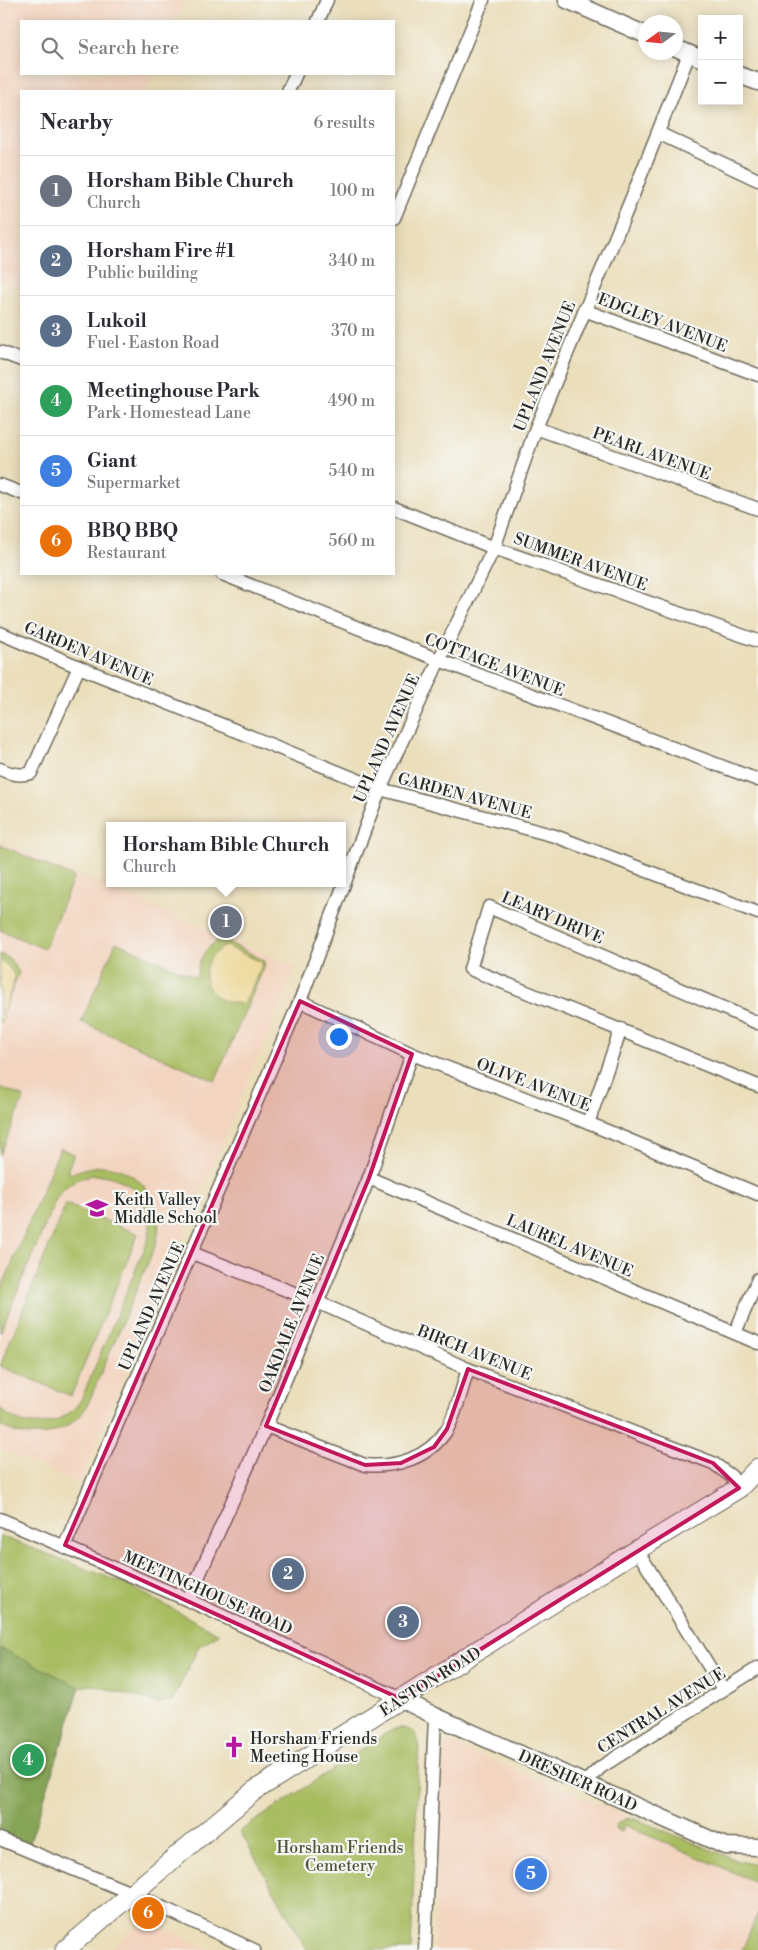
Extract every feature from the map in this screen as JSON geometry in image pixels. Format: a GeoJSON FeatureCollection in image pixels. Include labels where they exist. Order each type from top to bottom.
{"type":"FeatureCollection","features":[{"type":"Feature","properties":{"kind":"highway","name":"EASTON ROAD"},"geometry":{"type":"LineString","coordinates":[[65,1950],[254,1792],[637,1550],[740,1488],[758,1468]]}},
{"type":"Feature","properties":{"kind":"highway","name":"EASTON ROAD"},"geometry":{"type":"LineString","coordinates":[[740,1488],[758,1485]]}},
{"type":"Feature","properties":{"kind":"main road"},"geometry":{"type":"LineString","coordinates":[[567,0],[638,31]]}},
{"type":"Feature","properties":{"kind":"main road"},"geometry":{"type":"LineString","coordinates":[[743,76],[758,82]]}},
{"type":"Feature","properties":{"kind":"main road","name":"DRESHER ROAD"},"geometry":{"type":"LineString","coordinates":[[401,1699],[725,1846],[758,1847]]}},
{"type":"Feature","properties":{"kind":"main road"},"geometry":{"type":"LineString","coordinates":[[725,1846],[758,1860]]}},
{"type":"Feature","properties":{"kind":"street"},"geometry":{"type":"LineString","coordinates":[[318,20],[327,0]]}},
{"type":"Feature","properties":{"kind":"street"},"geometry":{"type":"LineString","coordinates":[[395,216],[483,0]]}},
{"type":"Feature","properties":{"kind":"street","name":"UPLAND AVENUE"},"geometry":{"type":"LineString","coordinates":[[346,879],[380,789],[439,660],[494,548],[536,428],[689,54]]}},
{"type":"Feature","properties":{"kind":"street"},"geometry":{"type":"LineString","coordinates":[[288,90],[296,75]]}},
{"type":"Feature","properties":{"kind":"street"},"geometry":{"type":"LineString","coordinates":[[658,132],[758,180]]}},
{"type":"Feature","properties":{"kind":"street","name":"EDGLEY AVENUE"},"geometry":{"type":"LineString","coordinates":[[584,310],[758,375]]}},
{"type":"Feature","properties":{"kind":"street"},"geometry":{"type":"LineString","coordinates":[[0,352],[20,360]]}},
{"type":"Feature","properties":{"kind":"street","name":"PEARL AVENUE"},"geometry":{"type":"LineString","coordinates":[[536,428],[758,509]]}},
{"type":"Feature","properties":{"kind":"street"},"geometry":{"type":"LineString","coordinates":[[0,485],[20,493]]}},
{"type":"Feature","properties":{"kind":"street","name":"SUMMER AVENUE"},"geometry":{"type":"LineString","coordinates":[[395,508],[494,548],[758,641]]}},
{"type":"Feature","properties":{"kind":"street","name":"COTTAGE AVENUE"},"geometry":{"type":"LineString","coordinates":[[225,575],[439,660],[758,780]]}},
{"type":"Feature","properties":{"kind":"street","name":"GARDEN AVENUE"},"geometry":{"type":"LineString","coordinates":[[0,633],[78,667],[380,789],[555,836],[758,913]]}},
{"type":"Feature","properties":{"kind":"street"},"geometry":{"type":"LineString","coordinates":[[0,769],[13,774],[31,773],[78,667]]}},
{"type":"Feature","properties":{"kind":"street","name":"UPLAND AVENUE"},"geometry":{"type":"LineString","coordinates":[[65,1546],[300,1001],[343,887]]}},
{"type":"Feature","properties":{"kind":"street","name":"LEARY DRIVE"},"geometry":{"type":"LineString","coordinates":[[758,1023],[489,907],[470,969],[758,1086]]}},
{"type":"Feature","properties":{"kind":"street","name":"OLIVE AVENUE"},"geometry":{"type":"LineString","coordinates":[[300,1001],[412,1054],[588,1123],[758,1194]]}},
{"type":"Feature","properties":{"kind":"street"},"geometry":{"type":"LineString","coordinates":[[588,1123],[621,1029]]}},
{"type":"Feature","properties":{"kind":"street","name":"OAKDALE AVENUE"},"geometry":{"type":"LineString","coordinates":[[188,1600],[266,1426],[369,1178],[412,1054]]}},
{"type":"Feature","properties":{"kind":"street","name":"LAUREL AVENUE"},"geometry":{"type":"LineString","coordinates":[[369,1178],[758,1344]]}},
{"type":"Feature","properties":{"kind":"street","name":"BIRCH AVENUE"},"geometry":{"type":"LineString","coordinates":[[192,1253],[317,1302],[468,1369],[713,1463],[731,1476],[740,1488]]}},
{"type":"Feature","properties":{"kind":"street"},"geometry":{"type":"LineString","coordinates":[[735,1333],[758,1279]]}},
{"type":"Feature","properties":{"kind":"street"},"geometry":{"type":"LineString","coordinates":[[266,1426],[365,1465],[382,1467],[401,1463],[434,1447],[447,1429],[468,1369]]}},
{"type":"Feature","properties":{"kind":"street","name":"MEETINGHOUSE ROAD"},"geometry":{"type":"LineString","coordinates":[[0,1519],[188,1600],[401,1699]]}},
{"type":"Feature","properties":{"kind":"street"},"geometry":{"type":"LineString","coordinates":[[637,1550],[723,1689]]}},
{"type":"Feature","properties":{"kind":"street","name":"CENTRAL AVENUE"},"geometry":{"type":"LineString","coordinates":[[584,1782],[600,1767],[758,1668]]}},
{"type":"Feature","properties":{"kind":"street"},"geometry":{"type":"LineString","coordinates":[[425,1950],[435,1716]]}},
{"type":"Feature","properties":{"kind":"street"},"geometry":{"type":"LineString","coordinates":[[0,1839],[131,1893],[254,1950]]}},
{"type":"Feature","properties":{"kind":"highlighted area"},"geometry":{"type":"Polygon","coordinates":[[[300,1001],[412,1054],[369,1178],[266,1426],[365,1465],[401,1463],[434,1447],[447,1429],[468,1369],[713,1463],[739,1488],[401,1699],[65,1545],[300,1001]]]}},
{"type":"Feature","properties":{"kind":"shaded area"},"geometry":{"type":"Polygon","coordinates":[[[0,0],[184,0],[175,20],[20,20],[20,75],[154,75],[146,90],[20,90],[20,289],[0,280],[0,0]]]}},
{"type":"Feature","properties":{"kind":"shaded area","name":"Keith Valley Middle School"},"geometry":{"type":"Polygon","coordinates":[[[0,841],[296,967],[79,1483],[0,1449],[0,841]]]}},
{"type":"Feature","properties":{"kind":"shaded area"},"geometry":{"type":"Polygon","coordinates":[[[444,1741],[758,1869],[758,1942],[755,1950],[434,1950],[444,1741]]]}},
{"type":"Feature","properties":{"kind":"shaded area"},"geometry":{"type":"Polygon","coordinates":[[[145,1920],[211,1950],[110,1950],[145,1920]]]}},
{"type":"Feature","properties":{"kind":"green space"},"geometry":{"type":"Polygon","coordinates":[[[0,845],[74,877],[44,949],[0,930],[0,845]]]}},
{"type":"Feature","properties":{"kind":"green space"},"geometry":{"type":"Polygon","coordinates":[[[222,939],[263,960],[265,965],[215,1081],[81,1022],[116,942],[197,978],[197,971],[203,954],[222,939]]]}},
{"type":"Feature","properties":{"kind":"green space"},"geometry":{"type":"Polygon","coordinates":[[[0,954],[9,958],[19,972],[0,1020],[0,954]]]}},
{"type":"Feature","properties":{"kind":"green space"},"geometry":{"type":"Polygon","coordinates":[[[0,1087],[24,1097],[0,1155],[0,1087]]]}},
{"type":"Feature","properties":{"kind":"green space"},"geometry":{"type":"Polygon","coordinates":[[[60,1148],[74,1154],[68,1169],[69,1174],[90,1167],[103,1166],[117,1168],[140,1182],[154,1204],[158,1216],[158,1230],[156,1244],[87,1406],[70,1424],[59,1430],[48,1434],[24,1434],[0,1425],[0,1408],[20,1421],[42,1424],[64,1417],[81,1400],[148,1240],[149,1220],[144,1202],[133,1188],[118,1179],[101,1175],[84,1177],[68,1185],[55,1201],[0,1333],[0,1292],[60,1148]]]}},
{"type":"Feature","properties":{"kind":"green space"},"geometry":{"type":"Polygon","coordinates":[[[66,1204],[138,1234],[71,1396],[0,1366],[66,1204]]]}},
{"type":"Feature","properties":{"kind":"green space"},"geometry":{"type":"Polygon","coordinates":[[[0,1536],[126,1584],[219,1634],[199,1646],[173,1700],[160,1703],[91,1685],[80,1687],[29,1845],[0,1834],[0,1536]]]}},
{"type":"Feature","properties":{"kind":"green space"},"geometry":{"type":"Polygon","coordinates":[[[0,1648],[80,1687],[29,1845],[0,1834],[0,1648]]]}},
{"type":"Feature","properties":{"kind":"green space","name":"Horsham Friends Cemetery"},"geometry":{"type":"Polygon","coordinates":[[[398,1728],[414,1732],[419,1742],[411,1950],[307,1950],[240,1831],[391,1730],[398,1728]]]}},
{"type":"Feature","properties":{"kind":"green space"},"geometry":{"type":"Polygon","coordinates":[[[628,1818],[636,1819],[738,1861],[758,1865],[758,1894],[753,1881],[624,1825],[621,1832],[615,1829],[617,1824],[628,1818]]]}},
{"type":"Feature","properties":{"kind":"green space"},"geometry":{"type":"Polygon","coordinates":[[[758,1913],[758,1950],[742,1950],[758,1913]]]}},
{"type":"Feature","properties":{"kind":"sand"},"geometry":{"type":"Polygon","coordinates":[[[226,946],[263,963],[244,1004],[221,999],[208,987],[206,971],[208,964],[218,951],[226,946]]]}},
{"type":"Feature","properties":{"kind":"sand"},"geometry":{"type":"Polygon","coordinates":[[[0,960],[10,968],[15,979],[3,1012],[4,1018],[0,1023],[0,960]]]}},
{"type":"Feature","properties":{"kind":"place","name":"Horsham Bible Church"},"geometry":{"type":"Point","coordinates":[226,922]}},
{"type":"Feature","properties":{"kind":"place","name":"Keith Valley Middle School"},"geometry":{"type":"Point","coordinates":[97,1208]}},
{"type":"Feature","properties":{"kind":"place","name":"Horsham Fire #1"},"geometry":{"type":"Point","coordinates":[288,1574]}},
{"type":"Feature","properties":{"kind":"place","name":"Lukoil"},"geometry":{"type":"Point","coordinates":[403,1622]}},
{"type":"Feature","properties":{"kind":"place","name":"Horsham Friends Meeting House"},"geometry":{"type":"Point","coordinates":[234,1747]}},
{"type":"Feature","properties":{"kind":"place","name":"Meetinghouse Park"},"geometry":{"type":"Point","coordinates":[28,1760]}},
{"type":"Feature","properties":{"kind":"place","name":"Giant"},"geometry":{"type":"Point","coordinates":[531,1874]}},
{"type":"Feature","properties":{"kind":"place","name":"BBQ BBQ"},"geometry":{"type":"Point","coordinates":[148,1913]}}]}
